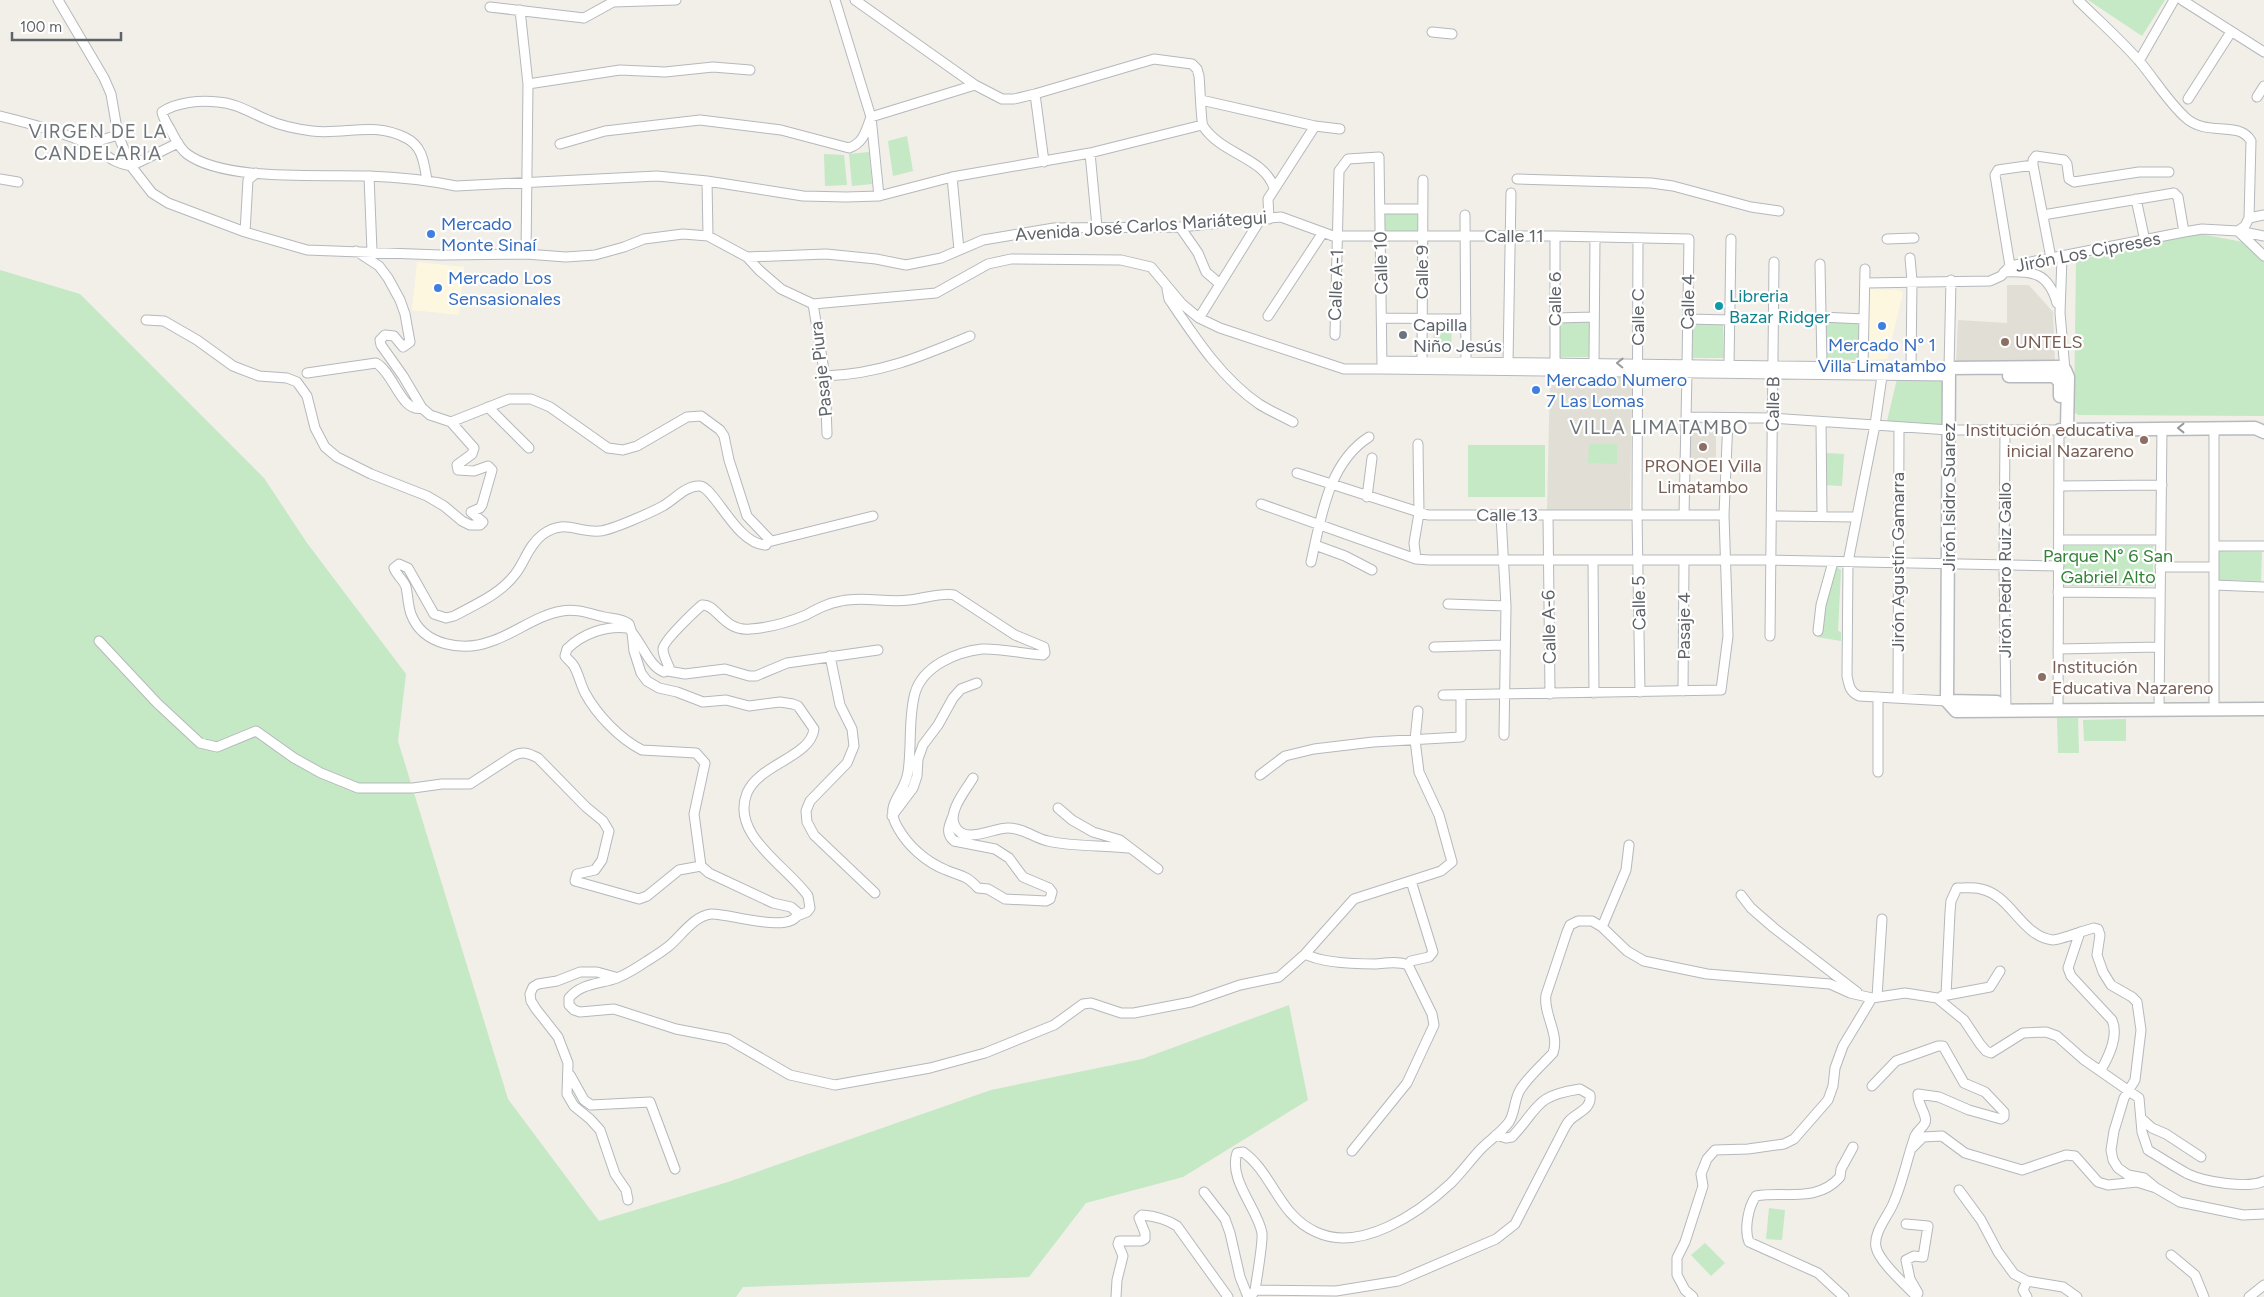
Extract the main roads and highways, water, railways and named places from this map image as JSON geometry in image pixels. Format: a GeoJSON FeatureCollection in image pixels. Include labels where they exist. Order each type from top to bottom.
{"type":"FeatureCollection","features":[{"type":"Feature","properties":{"kind":"place","name":"Mercado Monte Sinaí"},"geometry":{"type":"Point","coordinates":[431,234]}},
{"type":"Feature","properties":{"kind":"place","name":"Mercado Los Sensasionales"},"geometry":{"type":"Point","coordinates":[438,288]}},
{"type":"Feature","properties":{"kind":"place","name":"Libreria Bazar Ridger"},"geometry":{"type":"Point","coordinates":[1719,306]}},
{"type":"Feature","properties":{"kind":"place","name":"Mercado N° 1 Villa Limatambo"},"geometry":{"type":"Point","coordinates":[1882,326]}},
{"type":"Feature","properties":{"kind":"place","name":"Capilla Niño Jesús"},"geometry":{"type":"Point","coordinates":[1403,335]}},
{"type":"Feature","properties":{"kind":"place","name":"UNTELS"},"geometry":{"type":"Point","coordinates":[2005,342]}},
{"type":"Feature","properties":{"kind":"place","name":"Mercado Numero 7 Las Lomas"},"geometry":{"type":"Point","coordinates":[1536,390]}},
{"type":"Feature","properties":{"kind":"place","name":"Institución educativa inicial Nazareno"},"geometry":{"type":"Point","coordinates":[2144,440]}},
{"type":"Feature","properties":{"kind":"place","name":"PRONOEI Villa Limatambo"},"geometry":{"type":"Point","coordinates":[1703,447]}},
{"type":"Feature","properties":{"kind":"place","name":"Institución Educativa Nazareno"},"geometry":{"type":"Point","coordinates":[2042,677]}},
{"type":"Feature","properties":{"kind":"district","name":"VIRGEN DE LA CANDELARIA"},"geometry":{"type":"Point","coordinates":[98,142]}},
{"type":"Feature","properties":{"kind":"district","name":"VILLA LIMATAMBO"},"geometry":{"type":"Point","coordinates":[1659,427]}},
{"type":"Feature","properties":{"kind":"park label","name":"Parque N° 6 San Gabriel Alto"},"geometry":{"type":"Point","coordinates":[2108,566]}}]}
